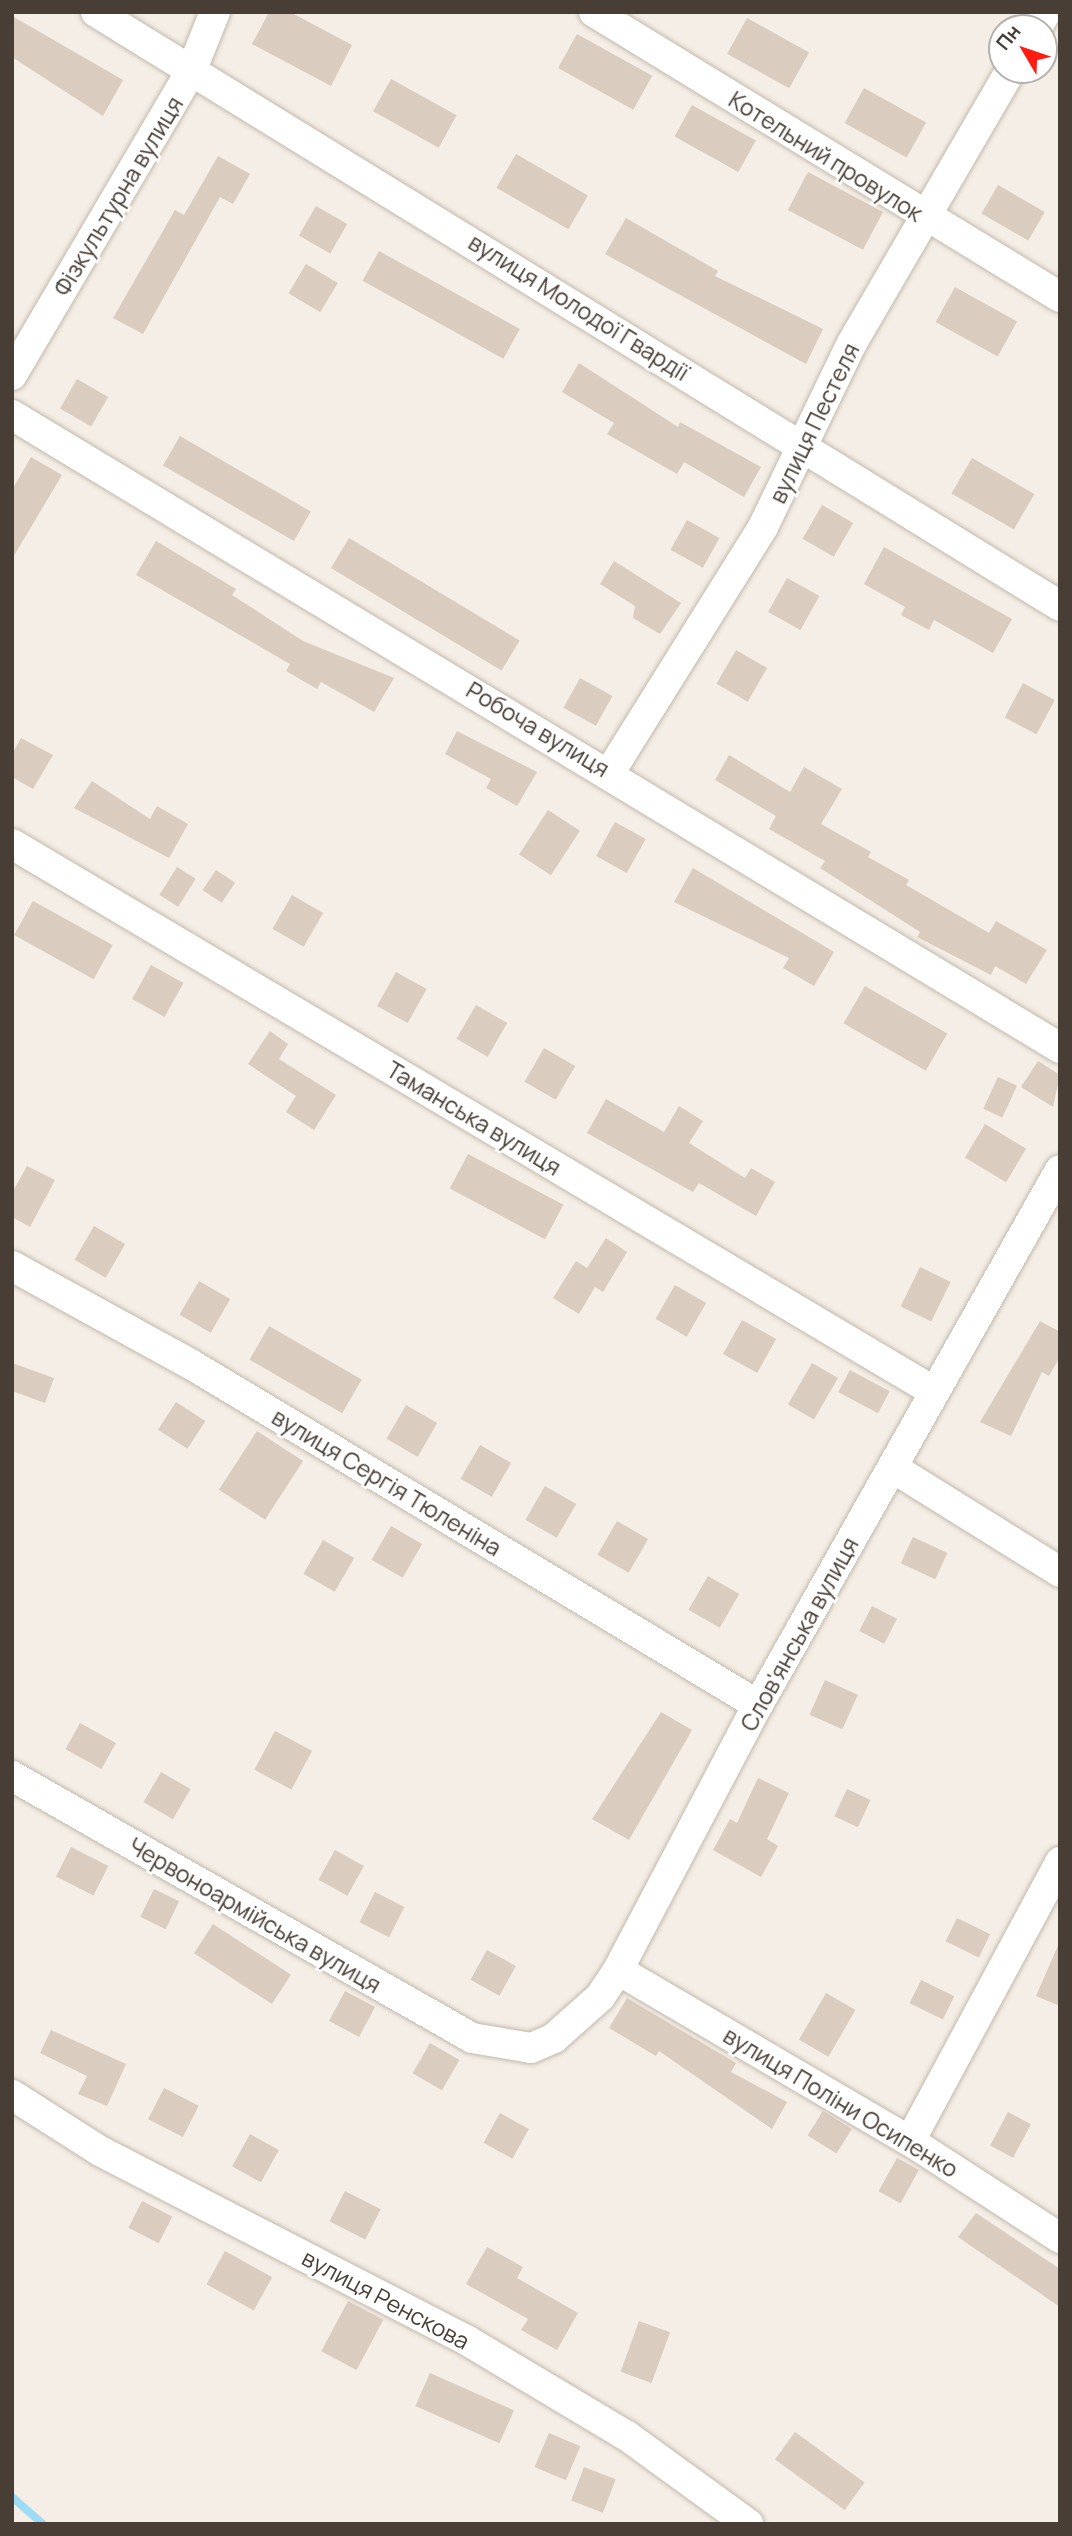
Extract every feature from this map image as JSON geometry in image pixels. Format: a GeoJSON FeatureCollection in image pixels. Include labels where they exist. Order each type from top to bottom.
{"type":"FeatureCollection","features":[{"type":"Feature","properties":{"kind":"street","name":"вулиця Молодої Гвардії"},"geometry":{"type":"LineString","coordinates":[[96,12],[1060,606]]}},
{"type":"Feature","properties":{"kind":"street","name":"Фізкультурна вулиця"},"geometry":{"type":"LineString","coordinates":[[12,375],[192,69],[215,12]]}},
{"type":"Feature","properties":{"kind":"street","name":"Котельний провулок"},"geometry":{"type":"LineString","coordinates":[[594,12],[1060,297]]}},
{"type":"Feature","properties":{"kind":"street","name":"вулиця Пестеля"},"geometry":{"type":"LineString","coordinates":[[610,772],[763,527],[922,215],[1002,84]]}},
{"type":"Feature","properties":{"kind":"street","name":"Робоча вулиця"},"geometry":{"type":"LineString","coordinates":[[12,415],[610,772],[1060,1048]]}},
{"type":"Feature","properties":{"kind":"street","name":"Таманська вулиця"},"geometry":{"type":"LineString","coordinates":[[12,844],[935,1392]]}},
{"type":"Feature","properties":{"kind":"street","name":"Слов'янська вулиця"},"geometry":{"type":"LineString","coordinates":[[500,2048],[531,2048],[554,2038],[600,1997],[618,1970],[758,1705],[1060,1170]]}},
{"type":"Feature","properties":{"kind":"street","name":"вулиця Сергія Тюленіна"},"geometry":{"type":"LineString","coordinates":[[12,1266],[192,1365],[758,1705]]}},
{"type":"Feature","properties":{"kind":"street"},"geometry":{"type":"LineString","coordinates":[[893,1468],[1060,1572]]}},
{"type":"Feature","properties":{"kind":"street","name":"Червоноармійська вулиця"},"geometry":{"type":"LineString","coordinates":[[15,1786],[472,2038],[500,2048]]}},
{"type":"Feature","properties":{"kind":"street"},"geometry":{"type":"LineString","coordinates":[[910,2141],[1060,1862]]}},
{"type":"Feature","properties":{"kind":"street","name":"вулиця Поліни Осипенко"},"geometry":{"type":"LineString","coordinates":[[618,1970],[910,2141],[1060,2238]]}},
{"type":"Feature","properties":{"kind":"street","name":"вулиця Ренскова"},"geometry":{"type":"LineString","coordinates":[[12,2095],[100,2151],[468,2341],[627,2436],[748,2524]]}},
{"type":"Feature","properties":{"kind":"building"},"geometry":{"type":"Polygon","coordinates":[[[269,12],[290,12],[352,45],[331,86],[252,44],[269,12]]]}},
{"type":"Feature","properties":{"kind":"building"},"geometry":{"type":"Polygon","coordinates":[[[12,16],[123,80],[103,116],[12,57],[12,16]]]}},
{"type":"Feature","properties":{"kind":"building"},"geometry":{"type":"Polygon","coordinates":[[[747,18],[809,52],[789,88],[727,54],[747,18]]]}},
{"type":"Feature","properties":{"kind":"building"},"geometry":{"type":"Polygon","coordinates":[[[577,34],[652,76],[633,110],[558,68],[577,34]]]}},
{"type":"Feature","properties":{"kind":"building"},"geometry":{"type":"Polygon","coordinates":[[[391,79],[457,115],[439,148],[373,111],[391,79]]]}},
{"type":"Feature","properties":{"kind":"building"},"geometry":{"type":"Polygon","coordinates":[[[864,88],[926,122],[907,157],[845,123],[864,88]]]}},
{"type":"Feature","properties":{"kind":"building"},"geometry":{"type":"Polygon","coordinates":[[[692,105],[756,140],[738,172],[675,136],[692,105]]]}},
{"type":"Feature","properties":{"kind":"building"},"geometry":{"type":"Polygon","coordinates":[[[516,154],[588,195],[568,229],[496,188],[516,154]]]}},
{"type":"Feature","properties":{"kind":"building"},"geometry":{"type":"Polygon","coordinates":[[[218,156],[250,174],[233,204],[220,197],[143,334],[113,318],[175,210],[184,215],[218,156]]]}},
{"type":"Feature","properties":{"kind":"building"},"geometry":{"type":"Polygon","coordinates":[[[808,172],[883,212],[863,250],[788,210],[808,172]]]}},
{"type":"Feature","properties":{"kind":"building"},"geometry":{"type":"Polygon","coordinates":[[[998,185],[1045,212],[1028,241],[982,214],[998,185]]]}},
{"type":"Feature","properties":{"kind":"building"},"geometry":{"type":"Polygon","coordinates":[[[316,206],[347,224],[330,253],[299,235],[316,206]]]}},
{"type":"Feature","properties":{"kind":"building"},"geometry":{"type":"Polygon","coordinates":[[[626,218],[718,271],[715,276],[823,329],[806,364],[605,254],[626,218]]]}},
{"type":"Feature","properties":{"kind":"building"},"geometry":{"type":"Polygon","coordinates":[[[379,251],[520,329],[503,359],[363,281],[379,251]]]}},
{"type":"Feature","properties":{"kind":"building"},"geometry":{"type":"Polygon","coordinates":[[[306,264],[338,283],[320,312],[288,293],[306,264]]]}},
{"type":"Feature","properties":{"kind":"building"},"geometry":{"type":"Polygon","coordinates":[[[955,287],[1017,321],[998,356],[936,322],[955,287]]]}},
{"type":"Feature","properties":{"kind":"building"},"geometry":{"type":"Polygon","coordinates":[[[579,363],[678,427],[680,422],[761,467],[744,497],[684,462],[677,474],[607,434],[614,423],[562,392],[579,363]]]}},
{"type":"Feature","properties":{"kind":"building"},"geometry":{"type":"Polygon","coordinates":[[[77,379],[108,397],[91,426],[60,408],[77,379]]]}},
{"type":"Feature","properties":{"kind":"building"},"geometry":{"type":"Polygon","coordinates":[[[180,436],[311,512],[294,541],[163,465],[180,436]]]}},
{"type":"Feature","properties":{"kind":"building"},"geometry":{"type":"Polygon","coordinates":[[[31,457],[62,475],[12,559],[12,490],[31,457]]]}},
{"type":"Feature","properties":{"kind":"building"},"geometry":{"type":"Polygon","coordinates":[[[972,458],[1034,494],[1014,530],[952,494],[972,458]]]}},
{"type":"Feature","properties":{"kind":"building"},"geometry":{"type":"Polygon","coordinates":[[[822,505],[853,523],[834,557],[802,539],[822,505]]]}},
{"type":"Feature","properties":{"kind":"building"},"geometry":{"type":"Polygon","coordinates":[[[687,520],[719,538],[703,568],[671,550],[687,520]]]}},
{"type":"Feature","properties":{"kind":"building"},"geometry":{"type":"Polygon","coordinates":[[[349,538],[520,640],[502,670],[331,568],[349,538]]]}},
{"type":"Feature","properties":{"kind":"building"},"geometry":{"type":"Polygon","coordinates":[[[156,541],[236,589],[232,595],[303,641],[394,678],[374,712],[321,682],[317,689],[286,671],[290,664],[136,575],[156,541]]]}},
{"type":"Feature","properties":{"kind":"building"},"geometry":{"type":"Polygon","coordinates":[[[884,547],[1012,619],[993,653],[934,620],[929,630],[901,615],[905,607],[864,584],[884,547]]]}},
{"type":"Feature","properties":{"kind":"building"},"geometry":{"type":"Polygon","coordinates":[[[614,561],[681,603],[660,634],[633,618],[635,606],[600,584],[614,561]]]}},
{"type":"Feature","properties":{"kind":"building"},"geometry":{"type":"Polygon","coordinates":[[[787,578],[819,596],[800,630],[768,612],[787,578]]]}},
{"type":"Feature","properties":{"kind":"building"},"geometry":{"type":"Polygon","coordinates":[[[736,650],[767,668],[748,702],[716,684],[736,650]]]}},
{"type":"Feature","properties":{"kind":"building"},"geometry":{"type":"Polygon","coordinates":[[[580,678],[612,696],[596,726],[564,708],[580,678]]]}},
{"type":"Feature","properties":{"kind":"building"},"geometry":{"type":"Polygon","coordinates":[[[1023,683],[1055,700],[1036,734],[1005,717],[1023,683]]]}},
{"type":"Feature","properties":{"kind":"building"},"geometry":{"type":"Polygon","coordinates":[[[457,731],[537,772],[517,806],[486,788],[491,779],[445,754],[457,731]]]}},
{"type":"Feature","properties":{"kind":"building"},"geometry":{"type":"Polygon","coordinates":[[[21,738],[53,755],[33,789],[12,777],[12,754],[21,738]]]}},
{"type":"Feature","properties":{"kind":"building"},"geometry":{"type":"Polygon","coordinates":[[[729,755],[790,792],[804,767],[842,789],[821,824],[871,852],[868,857],[909,880],[906,885],[989,933],[996,921],[1047,950],[1026,984],[995,966],[991,975],[917,937],[920,932],[820,868],[825,861],[769,829],[776,816],[715,780],[729,755]]]}},
{"type":"Feature","properties":{"kind":"building"},"geometry":{"type":"Polygon","coordinates":[[[92,781],[150,819],[157,806],[188,824],[169,858],[74,808],[92,781]]]}},
{"type":"Feature","properties":{"kind":"building"},"geometry":{"type":"Polygon","coordinates":[[[548,810],[580,831],[551,875],[519,854],[548,810]]]}},
{"type":"Feature","properties":{"kind":"building"},"geometry":{"type":"Polygon","coordinates":[[[615,822],[646,839],[627,873],[596,856],[615,822]]]}},
{"type":"Feature","properties":{"kind":"building"},"geometry":{"type":"Polygon","coordinates":[[[177,867],[196,879],[178,907],[160,895],[177,867]]]}},
{"type":"Feature","properties":{"kind":"building"},"geometry":{"type":"Polygon","coordinates":[[[693,868],[834,952],[814,986],[783,968],[789,958],[674,902],[693,868]]]}},
{"type":"Feature","properties":{"kind":"building"},"geometry":{"type":"Polygon","coordinates":[[[216,870],[235,883],[222,903],[203,890],[216,870]]]}},
{"type":"Feature","properties":{"kind":"building"},"geometry":{"type":"Polygon","coordinates":[[[292,895],[323,913],[304,947],[272,929],[292,895]]]}},
{"type":"Feature","properties":{"kind":"building"},"geometry":{"type":"Polygon","coordinates":[[[33,901],[113,945],[94,979],[14,935],[33,901]]]}},
{"type":"Feature","properties":{"kind":"building"},"geometry":{"type":"Polygon","coordinates":[[[151,965],[183,983],[164,1017],[132,999],[151,965]]]}},
{"type":"Feature","properties":{"kind":"building"},"geometry":{"type":"Polygon","coordinates":[[[396,972],[427,989],[408,1023],[377,1006],[396,972]]]}},
{"type":"Feature","properties":{"kind":"building"},"geometry":{"type":"Polygon","coordinates":[[[865,986],[947,1034],[926,1071],[844,1023],[865,986]]]}},
{"type":"Feature","properties":{"kind":"building"},"geometry":{"type":"Polygon","coordinates":[[[476,1005],[507,1023],[488,1057],[457,1039],[476,1005]]]}},
{"type":"Feature","properties":{"kind":"building"},"geometry":{"type":"Polygon","coordinates":[[[270,1031],[288,1044],[279,1059],[336,1095],[314,1130],[286,1112],[296,1096],[248,1064],[270,1031]]]}},
{"type":"Feature","properties":{"kind":"building"},"geometry":{"type":"Polygon","coordinates":[[[544,1048],[575,1066],[556,1100],[524,1082],[544,1048]]]}},
{"type":"Feature","properties":{"kind":"building"},"geometry":{"type":"Polygon","coordinates":[[[1038,1061],[1060,1075],[1053,1107],[1021,1087],[1038,1061]]]}},
{"type":"Feature","properties":{"kind":"building"},"geometry":{"type":"Polygon","coordinates":[[[998,1077],[1017,1086],[1002,1118],[983,1109],[998,1077]]]}},
{"type":"Feature","properties":{"kind":"building"},"geometry":{"type":"Polygon","coordinates":[[[606,1099],[664,1132],[679,1106],[703,1121],[689,1143],[745,1178],[751,1168],[775,1182],[756,1216],[699,1183],[693,1192],[587,1133],[606,1099]]]}},
{"type":"Feature","properties":{"kind":"building"},"geometry":{"type":"Polygon","coordinates":[[[985,1124],[1026,1149],[1006,1182],[965,1157],[985,1124]]]}},
{"type":"Feature","properties":{"kind":"building"},"geometry":{"type":"Polygon","coordinates":[[[468,1154],[563,1205],[545,1239],[450,1188],[468,1154]]]}},
{"type":"Feature","properties":{"kind":"building"},"geometry":{"type":"Polygon","coordinates":[[[27,1166],[55,1180],[30,1227],[12,1217],[12,1193],[27,1166]]]}},
{"type":"Feature","properties":{"kind":"building"},"geometry":{"type":"Polygon","coordinates":[[[94,1226],[125,1244],[106,1278],[74,1260],[94,1226]]]}},
{"type":"Feature","properties":{"kind":"building"},"geometry":{"type":"Polygon","coordinates":[[[606,1238],[627,1252],[603,1292],[595,1287],[579,1314],[553,1298],[576,1261],[587,1268],[606,1238]]]}},
{"type":"Feature","properties":{"kind":"building"},"geometry":{"type":"Polygon","coordinates":[[[920,1267],[951,1282],[931,1321],[901,1307],[920,1267]]]}},
{"type":"Feature","properties":{"kind":"building"},"geometry":{"type":"Polygon","coordinates":[[[199,1281],[230,1299],[211,1333],[180,1315],[199,1281]]]}},
{"type":"Feature","properties":{"kind":"building"},"geometry":{"type":"Polygon","coordinates":[[[675,1285],[706,1303],[687,1337],[656,1319],[675,1285]]]}},
{"type":"Feature","properties":{"kind":"building"},"geometry":{"type":"Polygon","coordinates":[[[742,1320],[776,1339],[757,1373],[723,1354],[742,1320]]]}},
{"type":"Feature","properties":{"kind":"building"},"geometry":{"type":"Polygon","coordinates":[[[1040,1321],[1060,1332],[1060,1357],[1049,1376],[1042,1372],[1011,1436],[980,1422],[1040,1321]]]}},
{"type":"Feature","properties":{"kind":"building"},"geometry":{"type":"Polygon","coordinates":[[[269,1326],[362,1380],[342,1413],[250,1360],[269,1326]]]}},
{"type":"Feature","properties":{"kind":"building"},"geometry":{"type":"Polygon","coordinates":[[[12,1363],[54,1378],[45,1403],[12,1391],[12,1363]]]}},
{"type":"Feature","properties":{"kind":"building"},"geometry":{"type":"Polygon","coordinates":[[[812,1363],[838,1378],[814,1420],[788,1405],[812,1363]]]}},
{"type":"Feature","properties":{"kind":"building"},"geometry":{"type":"Polygon","coordinates":[[[850,1370],[890,1391],[878,1413],[838,1392],[850,1370]]]}},
{"type":"Feature","properties":{"kind":"building"},"geometry":{"type":"Polygon","coordinates":[[[176,1402],[205,1421],[187,1449],[158,1430],[176,1402]]]}},
{"type":"Feature","properties":{"kind":"building"},"geometry":{"type":"Polygon","coordinates":[[[406,1405],[437,1423],[418,1457],[386,1439],[406,1405]]]}},
{"type":"Feature","properties":{"kind":"building"},"geometry":{"type":"Polygon","coordinates":[[[257,1431],[303,1461],[265,1520],[219,1490],[257,1431]]]}},
{"type":"Feature","properties":{"kind":"building"},"geometry":{"type":"Polygon","coordinates":[[[480,1445],[511,1463],[492,1497],[460,1479],[480,1445]]]}},
{"type":"Feature","properties":{"kind":"building"},"geometry":{"type":"Polygon","coordinates":[[[545,1486],[576,1504],[557,1538],[526,1520],[545,1486]]]}},
{"type":"Feature","properties":{"kind":"building"},"geometry":{"type":"Polygon","coordinates":[[[617,1521],[648,1539],[629,1573],[598,1555],[617,1521]]]}},
{"type":"Feature","properties":{"kind":"building"},"geometry":{"type":"Polygon","coordinates":[[[391,1526],[422,1544],[403,1578],[371,1560],[391,1526]]]}},
{"type":"Feature","properties":{"kind":"building"},"geometry":{"type":"Polygon","coordinates":[[[913,1537],[947,1553],[935,1579],[901,1563],[913,1537]]]}},
{"type":"Feature","properties":{"kind":"building"},"geometry":{"type":"Polygon","coordinates":[[[323,1540],[354,1558],[335,1592],[304,1574],[323,1540]]]}},
{"type":"Feature","properties":{"kind":"building"},"geometry":{"type":"Polygon","coordinates":[[[708,1576],[739,1594],[720,1628],[688,1610],[708,1576]]]}},
{"type":"Feature","properties":{"kind":"building"},"geometry":{"type":"Polygon","coordinates":[[[872,1606],[897,1619],[884,1644],[859,1631],[872,1606]]]}},
{"type":"Feature","properties":{"kind":"building"},"geometry":{"type":"Polygon","coordinates":[[[825,1680],[858,1695],[842,1729],[810,1715],[825,1680]]]}},
{"type":"Feature","properties":{"kind":"building"},"geometry":{"type":"Polygon","coordinates":[[[661,1712],[692,1730],[629,1840],[592,1819],[661,1712]]]}},
{"type":"Feature","properties":{"kind":"building"},"geometry":{"type":"Polygon","coordinates":[[[80,1723],[116,1743],[101,1769],[65,1749],[80,1723]]]}},
{"type":"Feature","properties":{"kind":"building"},"geometry":{"type":"Polygon","coordinates":[[[275,1731],[312,1751],[291,1790],[254,1770],[275,1731]]]}},
{"type":"Feature","properties":{"kind":"building"},"geometry":{"type":"Polygon","coordinates":[[[161,1772],[190,1789],[173,1819],[144,1802],[161,1772]]]}},
{"type":"Feature","properties":{"kind":"building"},"geometry":{"type":"Polygon","coordinates":[[[758,1778],[789,1793],[767,1839],[778,1846],[761,1877],[713,1850],[730,1819],[737,1823],[758,1778]]]}},
{"type":"Feature","properties":{"kind":"building"},"geometry":{"type":"Polygon","coordinates":[[[847,1789],[871,1800],[858,1827],[834,1816],[847,1789]]]}},
{"type":"Feature","properties":{"kind":"building"},"geometry":{"type":"Polygon","coordinates":[[[71,1847],[108,1866],[93,1895],[56,1876],[71,1847]]]}},
{"type":"Feature","properties":{"kind":"building"},"geometry":{"type":"Polygon","coordinates":[[[335,1850],[364,1866],[347,1896],[319,1880],[335,1850]]]}},
{"type":"Feature","properties":{"kind":"building"},"geometry":{"type":"Polygon","coordinates":[[[154,1889],[179,1901],[166,1929],[140,1917],[154,1889]]]}},
{"type":"Feature","properties":{"kind":"building"},"geometry":{"type":"Polygon","coordinates":[[[375,1892],[404,1907],[389,1937],[360,1922],[375,1892]]]}},
{"type":"Feature","properties":{"kind":"building"},"geometry":{"type":"Polygon","coordinates":[[[957,1918],[990,1934],[979,1958],[946,1941],[957,1918]]]}},
{"type":"Feature","properties":{"kind":"building"},"geometry":{"type":"Polygon","coordinates":[[[213,1924],[291,1975],[272,2004],[194,1953],[213,1924]]]}},
{"type":"Feature","properties":{"kind":"building"},"geometry":{"type":"Polygon","coordinates":[[[1060,1941],[1060,2006],[1036,1996],[1060,1941]]]}},
{"type":"Feature","properties":{"kind":"building"},"geometry":{"type":"Polygon","coordinates":[[[487,1950],[516,1966],[499,1996],[471,1980],[487,1950]]]}},
{"type":"Feature","properties":{"kind":"building"},"geometry":{"type":"Polygon","coordinates":[[[921,1980],[954,1996],[943,2020],[910,2003],[921,1980]]]}},
{"type":"Feature","properties":{"kind":"building"},"geometry":{"type":"Polygon","coordinates":[[[345,1991],[375,2007],[359,2037],[329,2021],[345,1991]]]}},
{"type":"Feature","properties":{"kind":"building"},"geometry":{"type":"Polygon","coordinates":[[[826,1993],[855,2010],[828,2057],[799,2040],[826,1993]]]}},
{"type":"Feature","properties":{"kind":"building"},"geometry":{"type":"Polygon","coordinates":[[[627,1998],[736,2063],[731,2072],[787,2102],[772,2129],[659,2051],[656,2056],[609,2028],[627,1998]]]}},
{"type":"Feature","properties":{"kind":"building"},"geometry":{"type":"Polygon","coordinates":[[[51,2030],[126,2064],[107,2106],[78,2094],[87,2076],[40,2053],[51,2030]]]}},
{"type":"Feature","properties":{"kind":"building"},"geometry":{"type":"Polygon","coordinates":[[[430,2043],[459,2060],[442,2090],[412,2073],[430,2043]]]}},
{"type":"Feature","properties":{"kind":"building"},"geometry":{"type":"Polygon","coordinates":[[[164,2088],[199,2106],[183,2137],[148,2119],[164,2088]]]}},
{"type":"Feature","properties":{"kind":"building"},"geometry":{"type":"Polygon","coordinates":[[[823,2111],[852,2129],[836,2154],[808,2136],[823,2111]]]}},
{"type":"Feature","properties":{"kind":"building"},"geometry":{"type":"Polygon","coordinates":[[[1008,2112],[1031,2124],[1013,2158],[990,2146],[1008,2112]]]}},
{"type":"Feature","properties":{"kind":"building"},"geometry":{"type":"Polygon","coordinates":[[[500,2113],[529,2129],[512,2159],[484,2143],[500,2113]]]}},
{"type":"Feature","properties":{"kind":"building"},"geometry":{"type":"Polygon","coordinates":[[[250,2134],[279,2150],[261,2182],[232,2166],[250,2134]]]}},
{"type":"Feature","properties":{"kind":"building"},"geometry":{"type":"Polygon","coordinates":[[[897,2158],[919,2170],[900,2203],[879,2191],[897,2158]]]}},
{"type":"Feature","properties":{"kind":"building"},"geometry":{"type":"Polygon","coordinates":[[[345,2191],[381,2209],[365,2239],[330,2221],[345,2191]]]}},
{"type":"Feature","properties":{"kind":"building"},"geometry":{"type":"Polygon","coordinates":[[[142,2201],[172,2216],[159,2243],[128,2228],[142,2201]]]}},
{"type":"Feature","properties":{"kind":"building"},"geometry":{"type":"Polygon","coordinates":[[[976,2213],[1060,2269],[1060,2307],[958,2237],[976,2213]]]}},
{"type":"Feature","properties":{"kind":"building"},"geometry":{"type":"Polygon","coordinates":[[[487,2247],[523,2267],[517,2278],[578,2313],[557,2350],[521,2330],[528,2319],[466,2284],[487,2247]]]}},
{"type":"Feature","properties":{"kind":"building"},"geometry":{"type":"Polygon","coordinates":[[[225,2251],[272,2277],[254,2310],[207,2284],[225,2251]]]}},
{"type":"Feature","properties":{"kind":"building"},"geometry":{"type":"Polygon","coordinates":[[[348,2301],[383,2320],[357,2370],[321,2351],[348,2301]]]}},
{"type":"Feature","properties":{"kind":"building"},"geometry":{"type":"Polygon","coordinates":[[[639,2321],[670,2332],[652,2383],[621,2372],[639,2321]]]}},
{"type":"Feature","properties":{"kind":"building"},"geometry":{"type":"Polygon","coordinates":[[[430,2373],[514,2410],[499,2443],[415,2406],[430,2373]]]}},
{"type":"Feature","properties":{"kind":"building"},"geometry":{"type":"Polygon","coordinates":[[[795,2432],[865,2483],[845,2510],[775,2460],[795,2432]]]}},
{"type":"Feature","properties":{"kind":"building"},"geometry":{"type":"Polygon","coordinates":[[[549,2433],[580,2446],[566,2480],[535,2467],[549,2433]]]}},
{"type":"Feature","properties":{"kind":"building"},"geometry":{"type":"Polygon","coordinates":[[[584,2467],[616,2479],[603,2513],[571,2501],[584,2467]]]}},
{"type":"Feature","properties":{"kind":"waterway"},"geometry":{"type":"LineString","coordinates":[[12,2497],[43,2524]]}}]}
